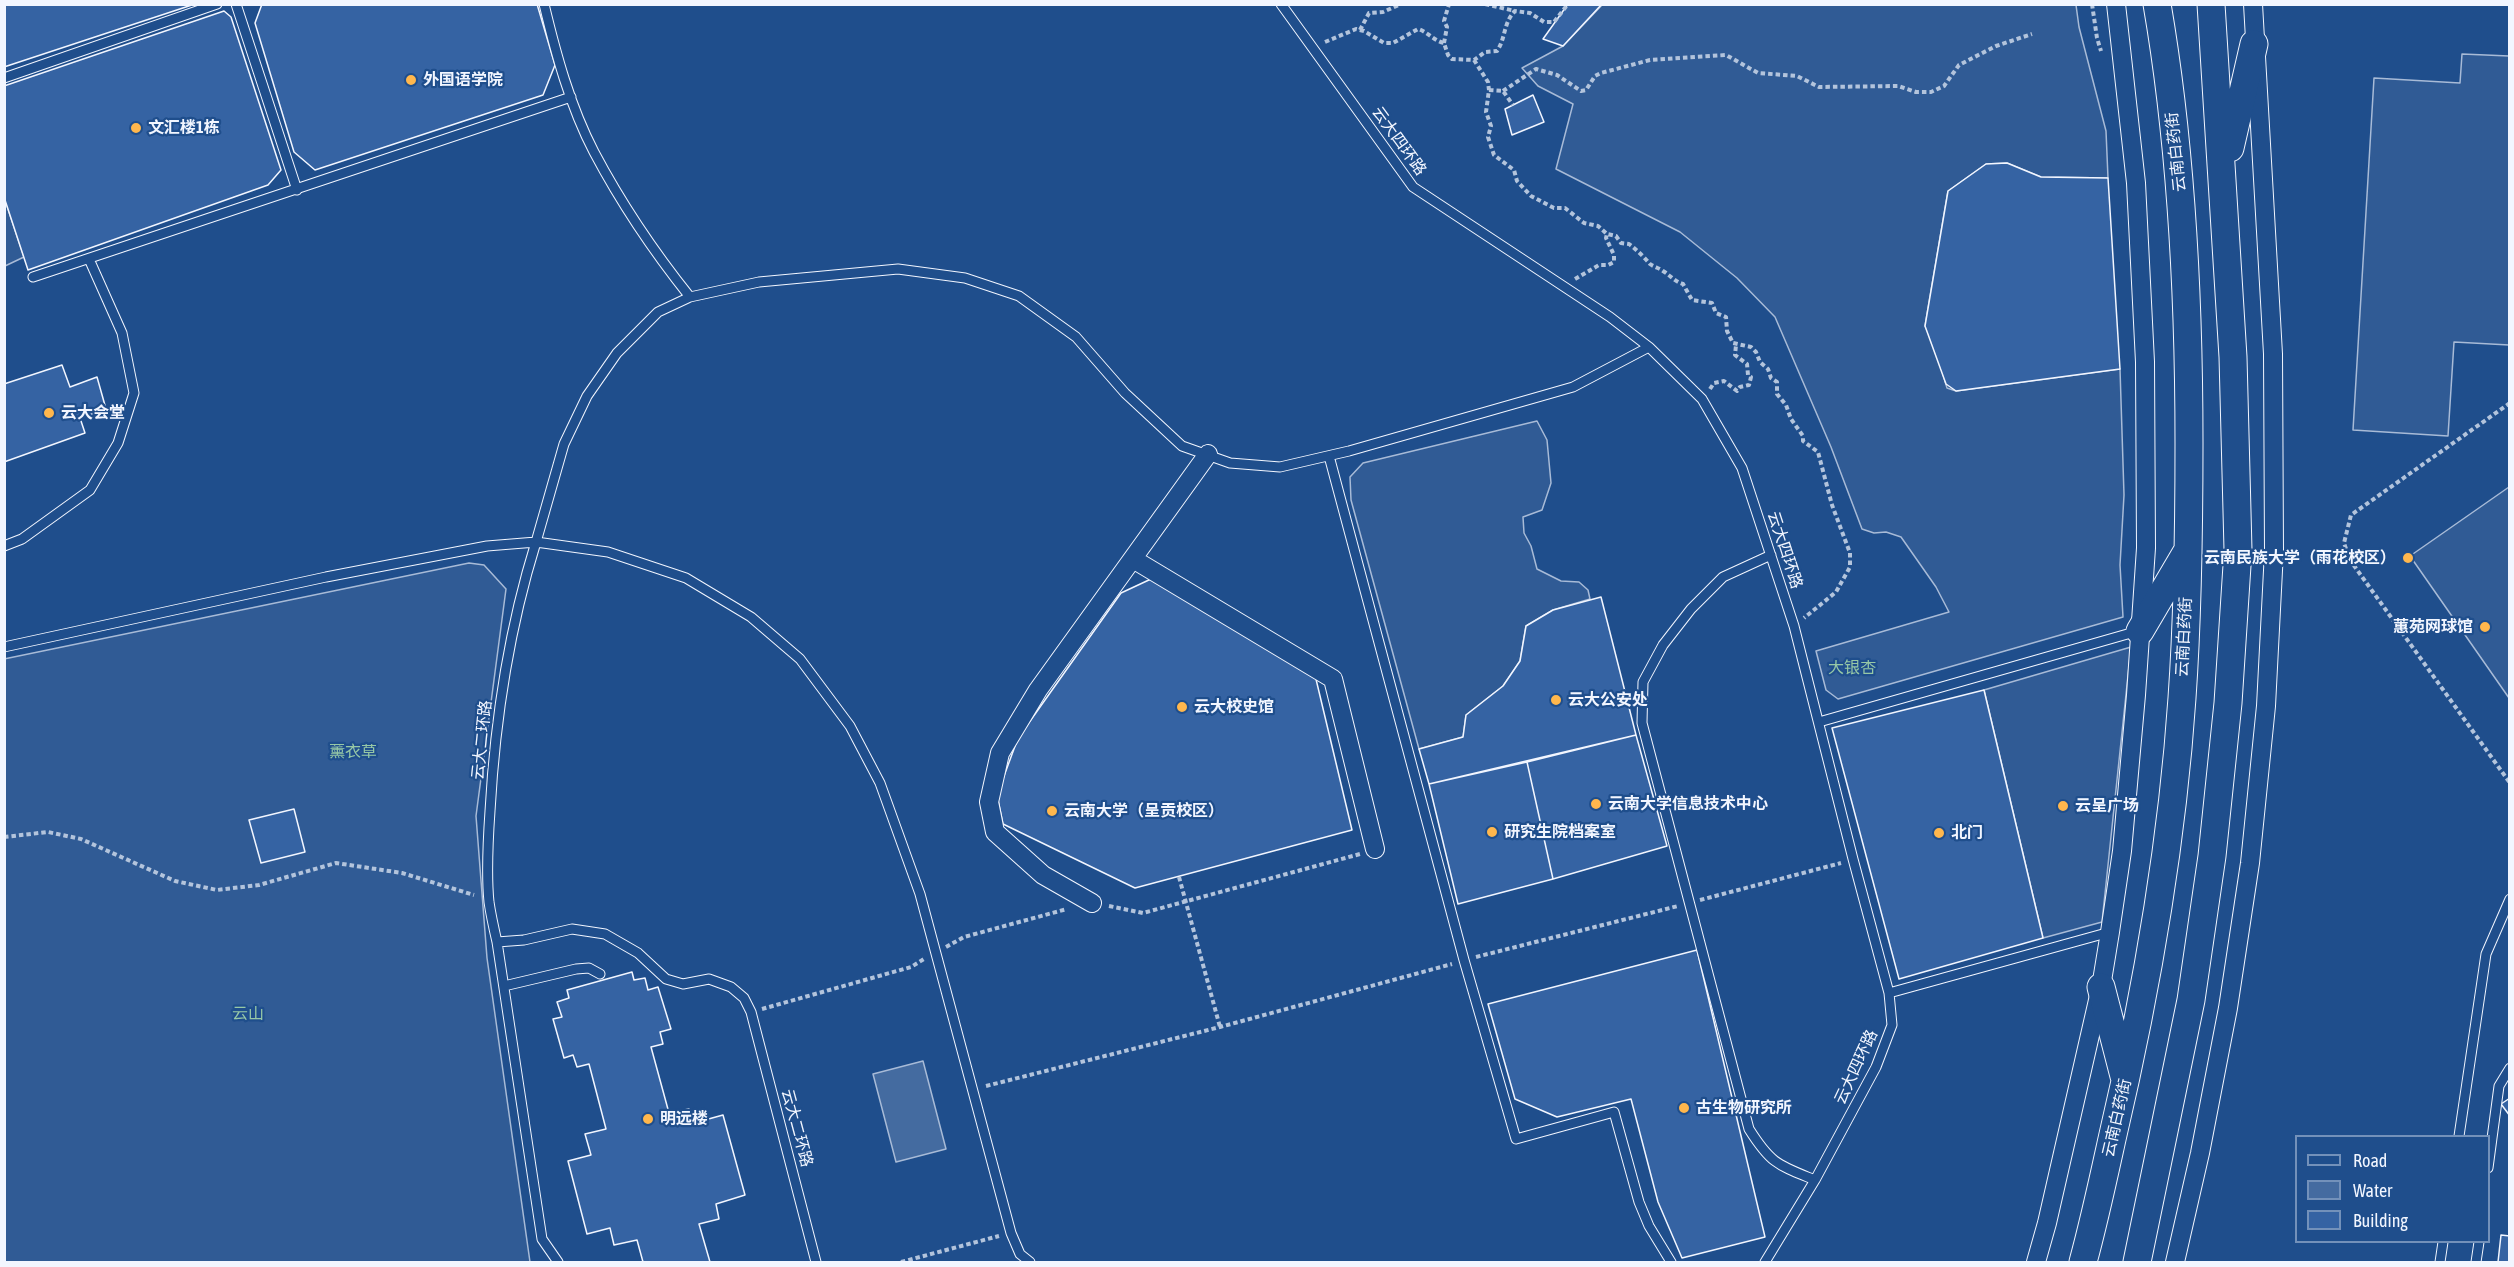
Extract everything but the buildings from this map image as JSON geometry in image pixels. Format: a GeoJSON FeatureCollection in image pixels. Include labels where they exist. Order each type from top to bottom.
{"type":"FeatureCollection","features":[{"type":"Feature","properties":{"kind":"main road","name":"云南白药街"},"geometry":{"type":"LineString","coordinates":[[2086,1251],[2144,991],[2166,851],[2182,699],[2188,549],[2189,360],[2180,180],[2157,4]]}},
{"type":"Feature","properties":{"kind":"main road"},"geometry":{"type":"LineString","coordinates":[[2137,1263],[2191,1000],[2212,856],[2228,704],[2238,549],[2233,357],[2211,4]]}},
{"type":"Feature","properties":{"kind":"main road"},"geometry":{"type":"LineString","coordinates":[[2223,175],[2254,44]]}},
{"type":"Feature","properties":{"kind":"main road"},"geometry":{"type":"LineString","coordinates":[[2140,631],[2188,549]]}},
{"type":"Feature","properties":{"kind":"main road"},"geometry":{"type":"LineString","coordinates":[[2101,987],[2125,1083]]}},
{"type":"Feature","properties":{"kind":"main road"},"geometry":{"type":"LineString","coordinates":[[2073,1263],[2086,1251]]}},
{"type":"Feature","properties":{"kind":"street"},"geometry":{"type":"LineString","coordinates":[[2036,1263],[2101,987],[2110,932],[2122,851],[2146,548],[2145,362],[2136,183],[2116,4]]}},
{"type":"Feature","properties":{"kind":"street"},"geometry":{"type":"LineString","coordinates":[[2175,1263],[2200,1153],[2228,1008],[2250,863],[2266,706],[2274,551],[2273,354],[2253,4]]}},
{"type":"Feature","properties":{"kind":"street"},"geometry":{"type":"LineString","coordinates":[[1092,903],[1042,875],[995,832],[989,802],[1000,753],[1038,690],[1208,454]]}},
{"type":"Feature","properties":{"kind":"street"},"geometry":{"type":"LineString","coordinates":[[1133,559],[1333,679],[1375,849]]}},
{"type":"Feature","properties":{"kind":"lane"},"geometry":{"type":"LineString","coordinates":[[4,78],[217,4]]}},
{"type":"Feature","properties":{"kind":"lane"},"geometry":{"type":"LineString","coordinates":[[236,4],[297,190]]}},
{"type":"Feature","properties":{"kind":"lane"},"geometry":{"type":"LineString","coordinates":[[544,4],[554,45],[571,97],[594,151],[654,252],[690,297]]}},
{"type":"Feature","properties":{"kind":"lane","name":"云大四环路"},"geometry":{"type":"LineString","coordinates":[[1281,4],[1413,187],[1610,316],[1649,347],[1702,399],[1742,468],[1794,626],[1889,993],[1892,1025],[1876,1067],[1815,1180],[1765,1263]]}},
{"type":"Feature","properties":{"kind":"lane"},"geometry":{"type":"LineString","coordinates":[[33,278],[571,97]]}},
{"type":"Feature","properties":{"kind":"lane"},"geometry":{"type":"LineString","coordinates":[[4,546],[22,539],[90,490],[118,443],[134,393],[122,333],[89,259]]}},
{"type":"Feature","properties":{"kind":"lane","name":"云大二环路"},"geometry":{"type":"LineString","coordinates":[[816,1263],[752,1012],[744,998],[732,987],[709,979],[683,984],[666,979],[638,953],[605,934],[572,929],[524,940],[497,942],[489,900],[488,837],[492,776],[503,683],[521,591],[564,444],[587,396],[617,353],[658,312],[690,297],[759,282],[898,270],[965,278],[1019,296],[1076,337],[1125,393],[1182,446],[1230,463],[1280,468],[1574,387],[1649,347]]}},
{"type":"Feature","properties":{"kind":"lane"},"geometry":{"type":"LineString","coordinates":[[1329,456],[1464,960],[1516,1139],[1614,1112],[1639,1202],[1649,1226],[1671,1263]]}},
{"type":"Feature","properties":{"kind":"lane"},"geometry":{"type":"LineString","coordinates":[[4,647],[326,577],[487,546],[537,542],[608,552],[686,578],[751,617],[800,659],[850,726],[880,783],[920,894],[1011,1233],[1020,1254],[1029,1263]]}},
{"type":"Feature","properties":{"kind":"lane"},"geometry":{"type":"LineString","coordinates":[[1771,555],[1723,577],[1691,609],[1663,645],[1643,682],[1642,723],[1749,1130],[1766,1156],[1783,1167],[1815,1180]]}},
{"type":"Feature","properties":{"kind":"lane"},"geometry":{"type":"LineString","coordinates":[[1819,722],[2140,631]]}},
{"type":"Feature","properties":{"kind":"lane"},"geometry":{"type":"LineString","coordinates":[[2459,1135],[2486,954],[2510,899]]}},
{"type":"Feature","properties":{"kind":"lane"},"geometry":{"type":"LineString","coordinates":[[1889,993],[2110,932]]}},
{"type":"Feature","properties":{"kind":"lane"},"geometry":{"type":"LineString","coordinates":[[497,942],[542,1239],[558,1263]]}},
{"type":"Feature","properties":{"kind":"lane"},"geometry":{"type":"LineString","coordinates":[[504,986],[576,969],[589,968],[600,974]]}},
{"type":"Feature","properties":{"kind":"lane"},"geometry":{"type":"LineString","coordinates":[[2490,1153],[2499,1086],[2510,1068]]}},
{"type":"Feature","properties":{"kind":"lane"},"geometry":{"type":"LineString","coordinates":[[2440,1263],[2443,1243]]}},
{"type":"Feature","properties":{"kind":"lane"},"geometry":{"type":"LineString","coordinates":[[2476,1263],[2479,1243]]}},
{"type":"Feature","properties":{"kind":"path"},"geometry":{"type":"LineString","coordinates":[[1360,30],[1369,13],[1383,12],[1401,4]]}},
{"type":"Feature","properties":{"kind":"path"},"geometry":{"type":"LineString","coordinates":[[1449,4],[1444,21],[1447,27],[1444,43],[1452,59],[1474,60],[1485,52],[1497,51],[1502,43],[1507,22],[1515,11]]}},
{"type":"Feature","properties":{"kind":"path"},"geometry":{"type":"LineString","coordinates":[[1485,4],[1530,13],[1549,23],[1554,22],[1568,4]]}},
{"type":"Feature","properties":{"kind":"path"},"geometry":{"type":"LineString","coordinates":[[1313,48],[1345,33],[1360,30],[1384,43],[1393,43],[1418,29],[1426,32],[1436,41],[1444,43]]}},
{"type":"Feature","properties":{"kind":"path"},"geometry":{"type":"LineString","coordinates":[[1489,90],[1503,91],[1536,69],[1557,75],[1581,91],[1587,90],[1595,76],[1601,73],[1650,60],[1673,60],[1710,54],[1726,55],[1758,73],[1797,76],[1820,87],[1898,86],[1916,92],[1931,92],[1944,86],[1959,65],[1996,46],[2032,34]]}},
{"type":"Feature","properties":{"kind":"path"},"geometry":{"type":"LineString","coordinates":[[1474,60],[1488,82],[1486,112],[1491,126],[1488,136],[1494,154],[1514,170],[1515,178],[1531,196],[1554,208],[1565,208],[1584,223],[1601,227],[1607,234],[1616,236],[1621,243],[1629,244],[1636,252],[1646,257],[1653,266],[1660,268],[1676,282],[1683,284],[1692,300],[1712,303],[1716,313],[1726,317],[1727,332],[1737,345],[1751,347],[1760,362],[1768,369],[1771,378],[1778,382],[1777,394],[1786,405],[1791,419],[1803,436],[1803,441],[1818,452],[1832,505],[1850,553],[1850,567],[1836,592],[1794,626]]}},
{"type":"Feature","properties":{"kind":"path"},"geometry":{"type":"LineString","coordinates":[[1503,91],[1513,105]]}},
{"type":"Feature","properties":{"kind":"path"},"geometry":{"type":"LineString","coordinates":[[1569,291],[1576,279],[1583,274],[1599,265],[1608,266],[1614,262],[1614,255],[1606,238],[1607,234]]}},
{"type":"Feature","properties":{"kind":"path"},"geometry":{"type":"LineString","coordinates":[[1702,399],[1714,383],[1724,381],[1737,391],[1740,387],[1749,385],[1751,377],[1748,375],[1747,364],[1735,355],[1737,345]]}},
{"type":"Feature","properties":{"kind":"path"},"geometry":{"type":"LineString","coordinates":[[2510,403],[2351,515],[2344,543],[2350,560],[2510,783]]}},
{"type":"Feature","properties":{"kind":"path"},"geometry":{"type":"LineString","coordinates":[[4,837],[48,832],[81,839],[175,881],[217,890],[259,885],[336,863],[402,873],[489,900]]}},
{"type":"Feature","properties":{"kind":"path"},"geometry":{"type":"LineString","coordinates":[[1143,913],[1375,849]]}},
{"type":"Feature","properties":{"kind":"path"},"geometry":{"type":"LineString","coordinates":[[974,1089],[1220,1027],[1464,960],[1853,859]]}},
{"type":"Feature","properties":{"kind":"path"},"geometry":{"type":"LineString","coordinates":[[1179,877],[1220,1027]]}},
{"type":"Feature","properties":{"kind":"path"},"geometry":{"type":"LineString","coordinates":[[964,937],[1035,918]]}},
{"type":"Feature","properties":{"kind":"path"},"geometry":{"type":"LineString","coordinates":[[752,1012],[911,966]]}},
{"type":"Feature","properties":{"kind":"path"},"geometry":{"type":"LineString","coordinates":[[901,1263],[1011,1233]]}},
{"type":"Feature","properties":{"kind":"shaded area"},"geometry":{"type":"Polygon","coordinates":[[[1602,5],[2076,5],[2079,27],[2106,131],[2108,178],[2041,177],[2007,163],[1986,164],[1948,191],[1925,326],[1935,347],[1947,388],[1956,391],[2120,369],[2124,495],[2120,565],[2123,617],[1838,699],[1826,690],[1816,651],[1949,612],[1936,587],[1901,537],[1886,532],[1874,533],[1862,529],[1831,447],[1775,317],[1737,278],[1680,232],[1556,169],[1573,104],[1538,86],[1522,68],[1563,46],[1602,5]]]}},
{"type":"Feature","properties":{"kind":"shaded area"},"geometry":{"type":"Polygon","coordinates":[[[2462,54],[2509,56],[2509,345],[2454,342],[2448,436],[2353,430],[2374,78],[2460,83],[2462,54]]]}},
{"type":"Feature","properties":{"kind":"shaded area"},"geometry":{"type":"Polygon","coordinates":[[[4,197],[24,257],[5,266],[4,266],[4,197]]]}},
{"type":"Feature","properties":{"kind":"shaded area"},"geometry":{"type":"Polygon","coordinates":[[[1537,421],[1547,440],[1551,483],[1542,510],[1523,517],[1524,533],[1531,546],[1537,569],[1561,581],[1579,582],[1588,590],[1590,599],[1553,610],[1526,626],[1520,661],[1503,686],[1466,715],[1463,737],[1419,749],[1351,500],[1350,477],[1363,463],[1537,421]]]}},
{"type":"Feature","properties":{"kind":"shaded area","name":"蕙苑网球馆"},"geometry":{"type":"Polygon","coordinates":[[[2509,487],[2509,698],[2410,556],[2509,487]]]}},
{"type":"Feature","properties":{"kind":"shaded area","name":"云山"},"geometry":{"type":"Polygon","coordinates":[[[469,563],[484,565],[506,589],[476,816],[487,958],[530,1262],[5,1262],[4,659],[469,563]]]}},
{"type":"Feature","properties":{"kind":"shaded area","name":"云呈广场"},"geometry":{"type":"Polygon","coordinates":[[[2131,647],[2102,922],[2043,938],[1984,690],[2131,647]]]}},
{"type":"Feature","properties":{"kind":"water"},"geometry":{"type":"Polygon","coordinates":[[[923,1061],[946,1149],[896,1162],[873,1074],[923,1061]]]}},
{"type":"Feature","properties":{"kind":"place","name":"外国语学院"},"geometry":{"type":"Point","coordinates":[411,80]}},
{"type":"Feature","properties":{"kind":"place","name":"文汇楼1栋"},"geometry":{"type":"Point","coordinates":[136,128]}},
{"type":"Feature","properties":{"kind":"place","name":"云大会堂"},"geometry":{"type":"Point","coordinates":[49,413]}},
{"type":"Feature","properties":{"kind":"place","name":"云南民族大学（雨花校区）"},"geometry":{"type":"Point","coordinates":[2408,558]}},
{"type":"Feature","properties":{"kind":"place","name":"蕙苑网球馆"},"geometry":{"type":"Point","coordinates":[2485,627]}},
{"type":"Feature","properties":{"kind":"place","name":"云大公安处"},"geometry":{"type":"Point","coordinates":[1556,700]}},
{"type":"Feature","properties":{"kind":"place","name":"云大校史馆"},"geometry":{"type":"Point","coordinates":[1182,707]}},
{"type":"Feature","properties":{"kind":"place","name":"云南大学信息技术中心"},"geometry":{"type":"Point","coordinates":[1596,804]}},
{"type":"Feature","properties":{"kind":"place","name":"云呈广场"},"geometry":{"type":"Point","coordinates":[2063,806]}},
{"type":"Feature","properties":{"kind":"place","name":"云南大学（呈贡校区）"},"geometry":{"type":"Point","coordinates":[1052,811]}},
{"type":"Feature","properties":{"kind":"place","name":"研究生院档案室"},"geometry":{"type":"Point","coordinates":[1492,832]}},
{"type":"Feature","properties":{"kind":"place","name":"北门"},"geometry":{"type":"Point","coordinates":[1939,833]}},
{"type":"Feature","properties":{"kind":"place","name":"古生物研究所"},"geometry":{"type":"Point","coordinates":[1684,1108]}},
{"type":"Feature","properties":{"kind":"place","name":"明远楼"},"geometry":{"type":"Point","coordinates":[648,1119]}},
{"type":"Feature","properties":{"kind":"park label","name":"大银杏"},"geometry":{"type":"Point","coordinates":[1852,668]}},
{"type":"Feature","properties":{"kind":"park label","name":"薰衣草"},"geometry":{"type":"Point","coordinates":[353,752]}}]}
